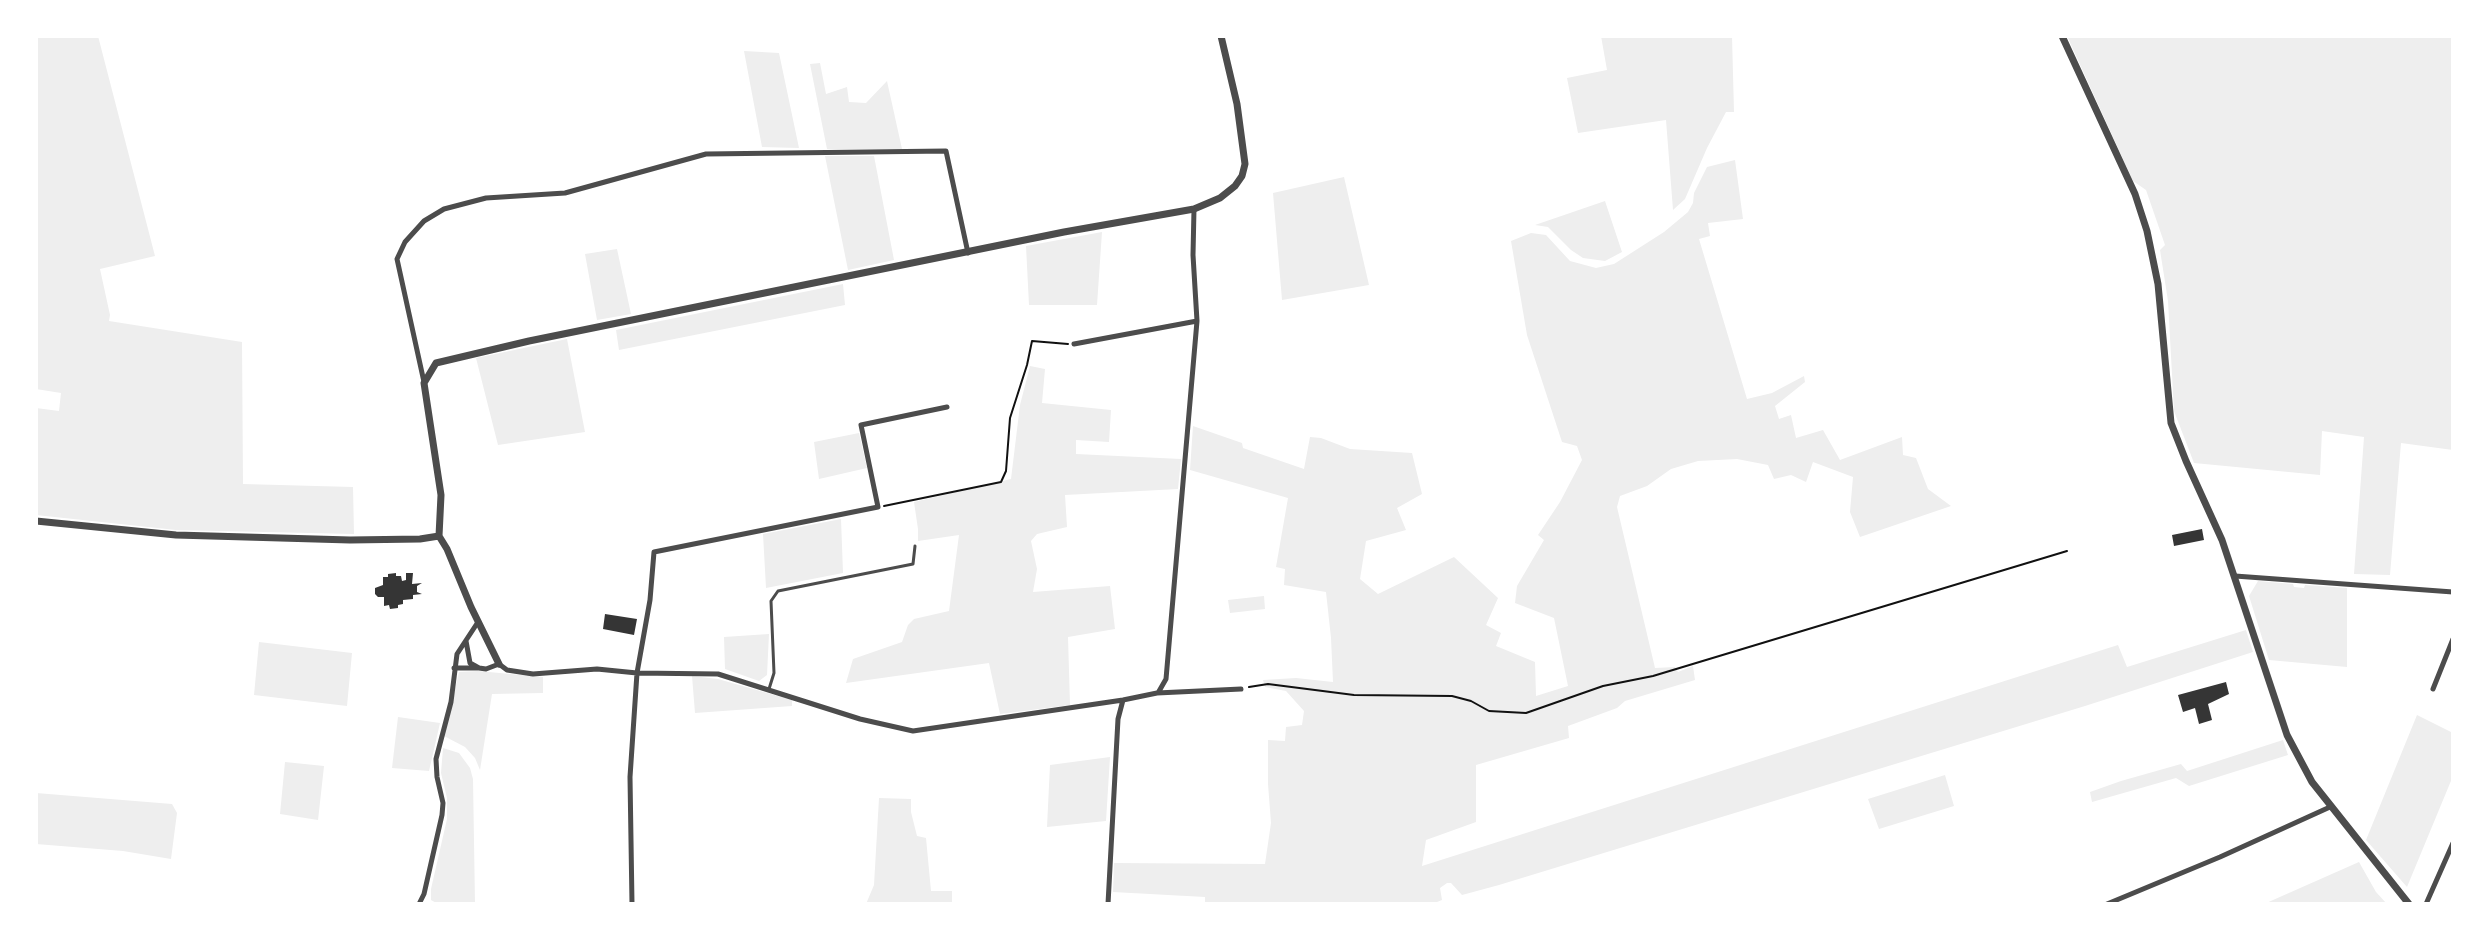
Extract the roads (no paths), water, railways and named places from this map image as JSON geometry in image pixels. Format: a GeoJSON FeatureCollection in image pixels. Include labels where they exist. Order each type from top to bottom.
{"type":"FeatureCollection","features":[{"type":"Feature","properties":{"kind":"street"},"geometry":{"type":"LineString","coordinates":[[424,383],[436,363],[529,341],[1064,232],[1194,209],[1220,198],[1235,186],[1245,164],[1237,104],[1221,36]]}},
{"type":"Feature","properties":{"kind":"street"},"geometry":{"type":"LineString","coordinates":[[2062,36],[2135,194],[2147,231],[2158,284],[2171,423],[2218,528],[2287,735],[2312,782],[2330,807],[2409,904]]}},
{"type":"Feature","properties":{"kind":"street"},"geometry":{"type":"LineString","coordinates":[[968,253],[946,151],[706,154],[565,193],[486,198],[444,209],[424,221],[405,242],[397,259],[424,383],[441,495],[439,536],[499,664],[515,672],[533,674],[597,669],[718,674],[860,719],[913,731],[1157,693],[1241,689]]}},
{"type":"Feature","properties":{"kind":"street"},"geometry":{"type":"LineString","coordinates":[[1157,693],[1166,679],[1197,321],[1194,209]]}},
{"type":"Feature","properties":{"kind":"street"},"geometry":{"type":"LineString","coordinates":[[1074,344],[1197,321]]}},
{"type":"Feature","properties":{"kind":"street"},"geometry":{"type":"LineString","coordinates":[[632,904],[630,777],[637,673],[650,600],[654,552],[878,507],[861,425],[947,407]]}},
{"type":"Feature","properties":{"kind":"street"},"geometry":{"type":"LineString","coordinates":[[36,521],[130,532],[221,537],[364,540],[439,536]]}},
{"type":"Feature","properties":{"kind":"street"},"geometry":{"type":"LineString","coordinates":[[2234,576],[2453,592]]}},
{"type":"Feature","properties":{"kind":"street"},"geometry":{"type":"LineString","coordinates":[[419,904],[439,837],[442,794],[436,759],[451,702],[454,668],[457,654],[478,622]]}},
{"type":"Feature","properties":{"kind":"street"},"geometry":{"type":"LineString","coordinates":[[2433,689],[2453,639]]}},
{"type":"Feature","properties":{"kind":"street"},"geometry":{"type":"LineString","coordinates":[[466,641],[470,663],[479,668]]}},
{"type":"Feature","properties":{"kind":"street"},"geometry":{"type":"LineString","coordinates":[[454,668],[494,667],[499,664]]}},
{"type":"Feature","properties":{"kind":"street"},"geometry":{"type":"LineString","coordinates":[[1108,904],[1118,719],[1123,700]]}},
{"type":"Feature","properties":{"kind":"street"},"geometry":{"type":"LineString","coordinates":[[2107,904],[2330,807]]}},
{"type":"Feature","properties":{"kind":"street"},"geometry":{"type":"LineString","coordinates":[[2426,904],[2453,843]]}},
{"type":"Feature","properties":{"kind":"lane"},"geometry":{"type":"LineString","coordinates":[[769,689],[774,673],[771,601],[778,591],[913,564],[915,546]]}}]}
